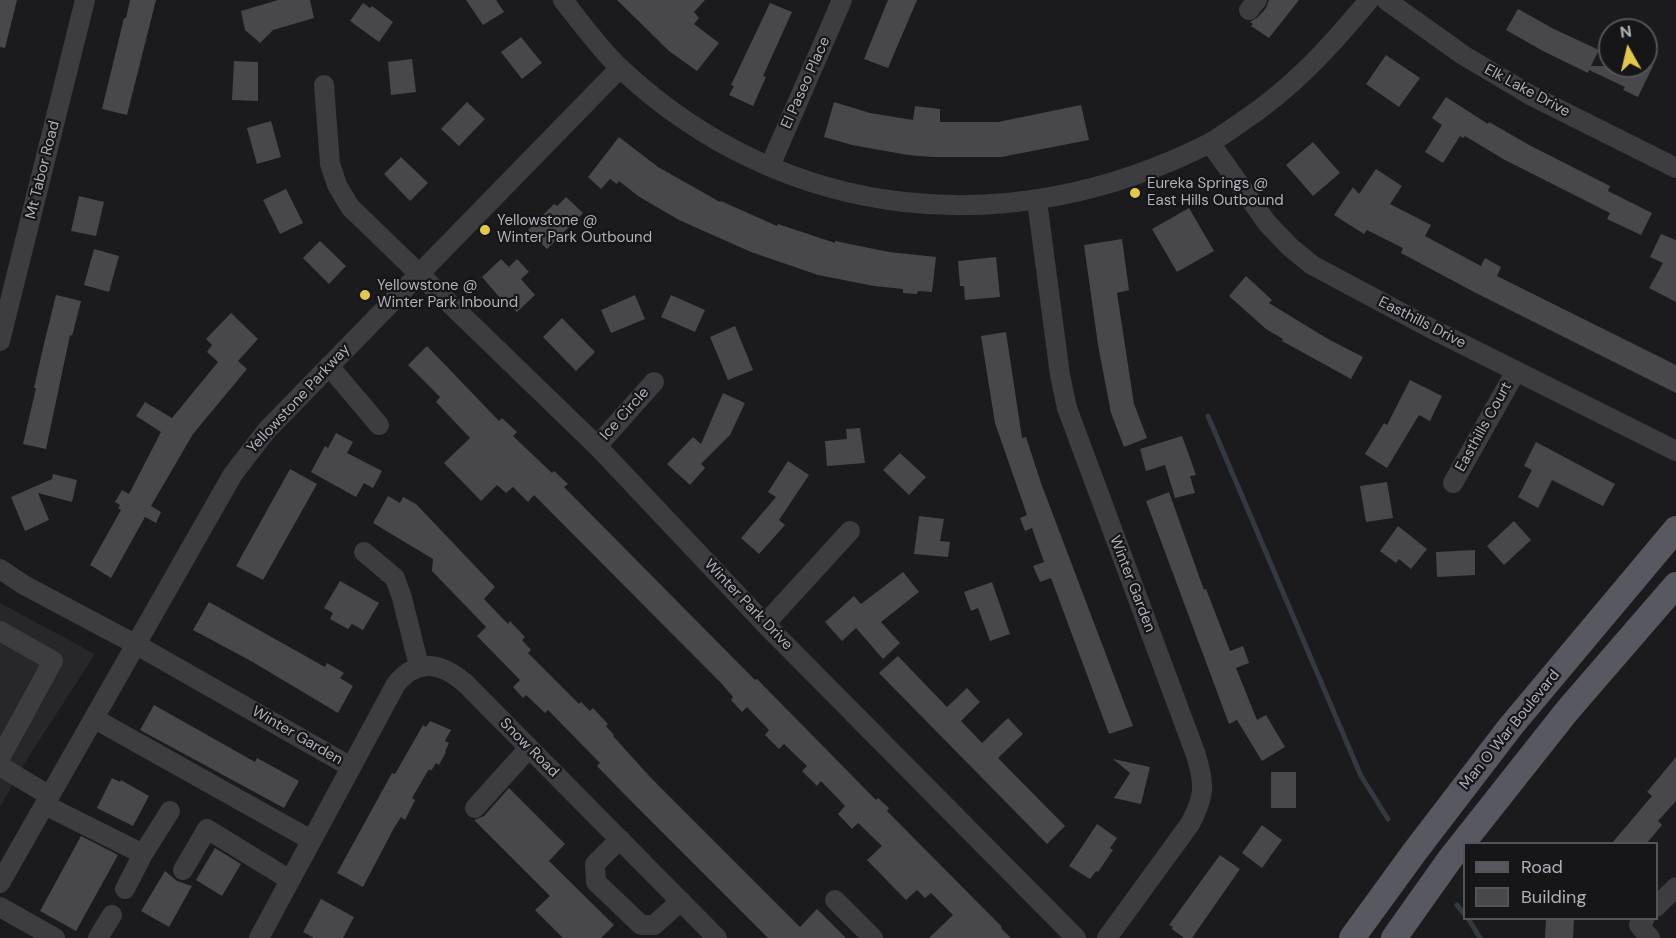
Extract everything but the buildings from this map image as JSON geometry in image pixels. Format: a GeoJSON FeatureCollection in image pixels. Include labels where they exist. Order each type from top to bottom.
{"type":"FeatureCollection","features":[{"type":"Feature","properties":{"kind":"main road","name":"Man O War Boulevard"},"geometry":{"type":"LineString","coordinates":[[1352,938],[1404,865],[1489,754],[1676,529]]}},
{"type":"Feature","properties":{"kind":"main road"},"geometry":{"type":"LineString","coordinates":[[1463,842],[1567,711],[1676,585]]}},
{"type":"Feature","properties":{"kind":"main road"},"geometry":{"type":"LineString","coordinates":[[1394,938],[1463,843]]}},
{"type":"Feature","properties":{"kind":"street","name":"Mt Tabor Road"},"geometry":{"type":"LineString","coordinates":[[0,340],[85,0]]}},
{"type":"Feature","properties":{"kind":"street"},"geometry":{"type":"LineString","coordinates":[[563,0],[620,68],[656,98],[705,133],[770,166],[844,191],[897,201],[961,206],[1037,201],[1090,190],[1129,177],[1210,143],[1278,96],[1307,70],[1369,0]]}},
{"type":"Feature","properties":{"kind":"street","name":"El Paseo Place"},"geometry":{"type":"LineString","coordinates":[[770,166],[842,0]]}},
{"type":"Feature","properties":{"kind":"street","name":"Elk Lake Drive"},"geometry":{"type":"LineString","coordinates":[[1386,0],[1463,55],[1530,95],[1676,168]]}},
{"type":"Feature","properties":{"kind":"street","name":"Yellowstone Parkway"},"geometry":{"type":"LineString","coordinates":[[0,883],[233,474],[267,430],[620,68]]}},
{"type":"Feature","properties":{"kind":"street","name":"Winter Park Drive"},"geometry":{"type":"LineString","coordinates":[[324,85],[330,164],[337,185],[350,207],[597,446],[765,624],[1076,938]]}},
{"type":"Feature","properties":{"kind":"street","name":"Easthills Drive"},"geometry":{"type":"LineString","coordinates":[[1210,143],[1267,223],[1290,247],[1312,265],[1676,451]]}},
{"type":"Feature","properties":{"kind":"street","name":"Winter Garden"},"geometry":{"type":"LineString","coordinates":[[1037,201],[1060,375],[1067,408],[1202,773],[1203,790],[1199,808],[1190,824],[1107,938]]}},
{"type":"Feature","properties":{"kind":"street"},"geometry":{"type":"LineString","coordinates":[[329,366],[379,425]]}},
{"type":"Feature","properties":{"kind":"street","name":"Easthills Court"},"geometry":{"type":"LineString","coordinates":[[1453,483],[1516,371]]}},
{"type":"Feature","properties":{"kind":"street","name":"Ice Circle"},"geometry":{"type":"LineString","coordinates":[[597,446],[654,382]]}},
{"type":"Feature","properties":{"kind":"street"},"geometry":{"type":"LineString","coordinates":[[765,624],[850,531]]}},
{"type":"Feature","properties":{"kind":"street"},"geometry":{"type":"LineString","coordinates":[[351,767],[396,684],[404,675],[419,666],[395,578],[364,552]]}},
{"type":"Feature","properties":{"kind":"street"},"geometry":{"type":"LineString","coordinates":[[1,572],[137,645]]}},
{"type":"Feature","properties":{"kind":"street"},"geometry":{"type":"LineString","coordinates":[[0,631],[53,661],[0,758]]}},
{"type":"Feature","properties":{"kind":"street","name":"Winter Garden"},"geometry":{"type":"LineString","coordinates":[[137,645],[351,767],[259,938]]}},
{"type":"Feature","properties":{"kind":"street","name":"Snow Road"},"geometry":{"type":"LineString","coordinates":[[419,666],[442,668],[453,672],[717,938]]}},
{"type":"Feature","properties":{"kind":"street"},"geometry":{"type":"LineString","coordinates":[[94,719],[311,840]]}},
{"type":"Feature","properties":{"kind":"street"},"geometry":{"type":"LineString","coordinates":[[475,808],[530,748]]}},
{"type":"Feature","properties":{"kind":"street"},"geometry":{"type":"LineString","coordinates":[[0,766],[47,801],[143,854]]}},
{"type":"Feature","properties":{"kind":"street"},"geometry":{"type":"LineString","coordinates":[[125,889],[143,854],[170,811]]}},
{"type":"Feature","properties":{"kind":"street"},"geometry":{"type":"LineString","coordinates":[[183,870],[207,829],[290,880]]}},
{"type":"Feature","properties":{"kind":"street"},"geometry":{"type":"LineString","coordinates":[[620,839],[595,864],[597,882],[641,925],[654,925],[681,902]]}},
{"type":"Feature","properties":{"kind":"street"},"geometry":{"type":"LineString","coordinates":[[1658,905],[1676,887]]}},
{"type":"Feature","properties":{"kind":"street"},"geometry":{"type":"LineString","coordinates":[[835,900],[868,936]]}},
{"type":"Feature","properties":{"kind":"street"},"geometry":{"type":"LineString","coordinates":[[0,907],[55,938]]}},
{"type":"Feature","properties":{"kind":"street"},"geometry":{"type":"LineString","coordinates":[[98,938],[112,915]]}},
{"type":"Feature","properties":{"kind":"street"},"geometry":{"type":"LineString","coordinates":[[1643,920],[1639,925],[1650,938]]}},
{"type":"Feature","properties":{"kind":"shaded area"},"geometry":{"type":"Polygon","coordinates":[[[0,603],[95,654],[26,761],[0,807],[0,603]]]}},
{"type":"Feature","properties":{"kind":"waterway"},"geometry":{"type":"LineString","coordinates":[[1208,416],[1361,776],[1388,819]]}},
{"type":"Feature","properties":{"kind":"waterway"},"geometry":{"type":"LineString","coordinates":[[1457,905],[1463,913]]}},
{"type":"Feature","properties":{"kind":"waterway"},"geometry":{"type":"LineString","coordinates":[[1469,920],[1480,938]]}},
{"type":"Feature","properties":{"kind":"place","name":"Eureka Springs @ East Hills Outbound"},"geometry":{"type":"Point","coordinates":[1135,193]}},
{"type":"Feature","properties":{"kind":"place","name":"Yellowstone @ Winter Park Outbound"},"geometry":{"type":"Point","coordinates":[485,230]}},
{"type":"Feature","properties":{"kind":"place","name":"Yellowstone @ Winter Park Inbound"},"geometry":{"type":"Point","coordinates":[365,295]}}]}
